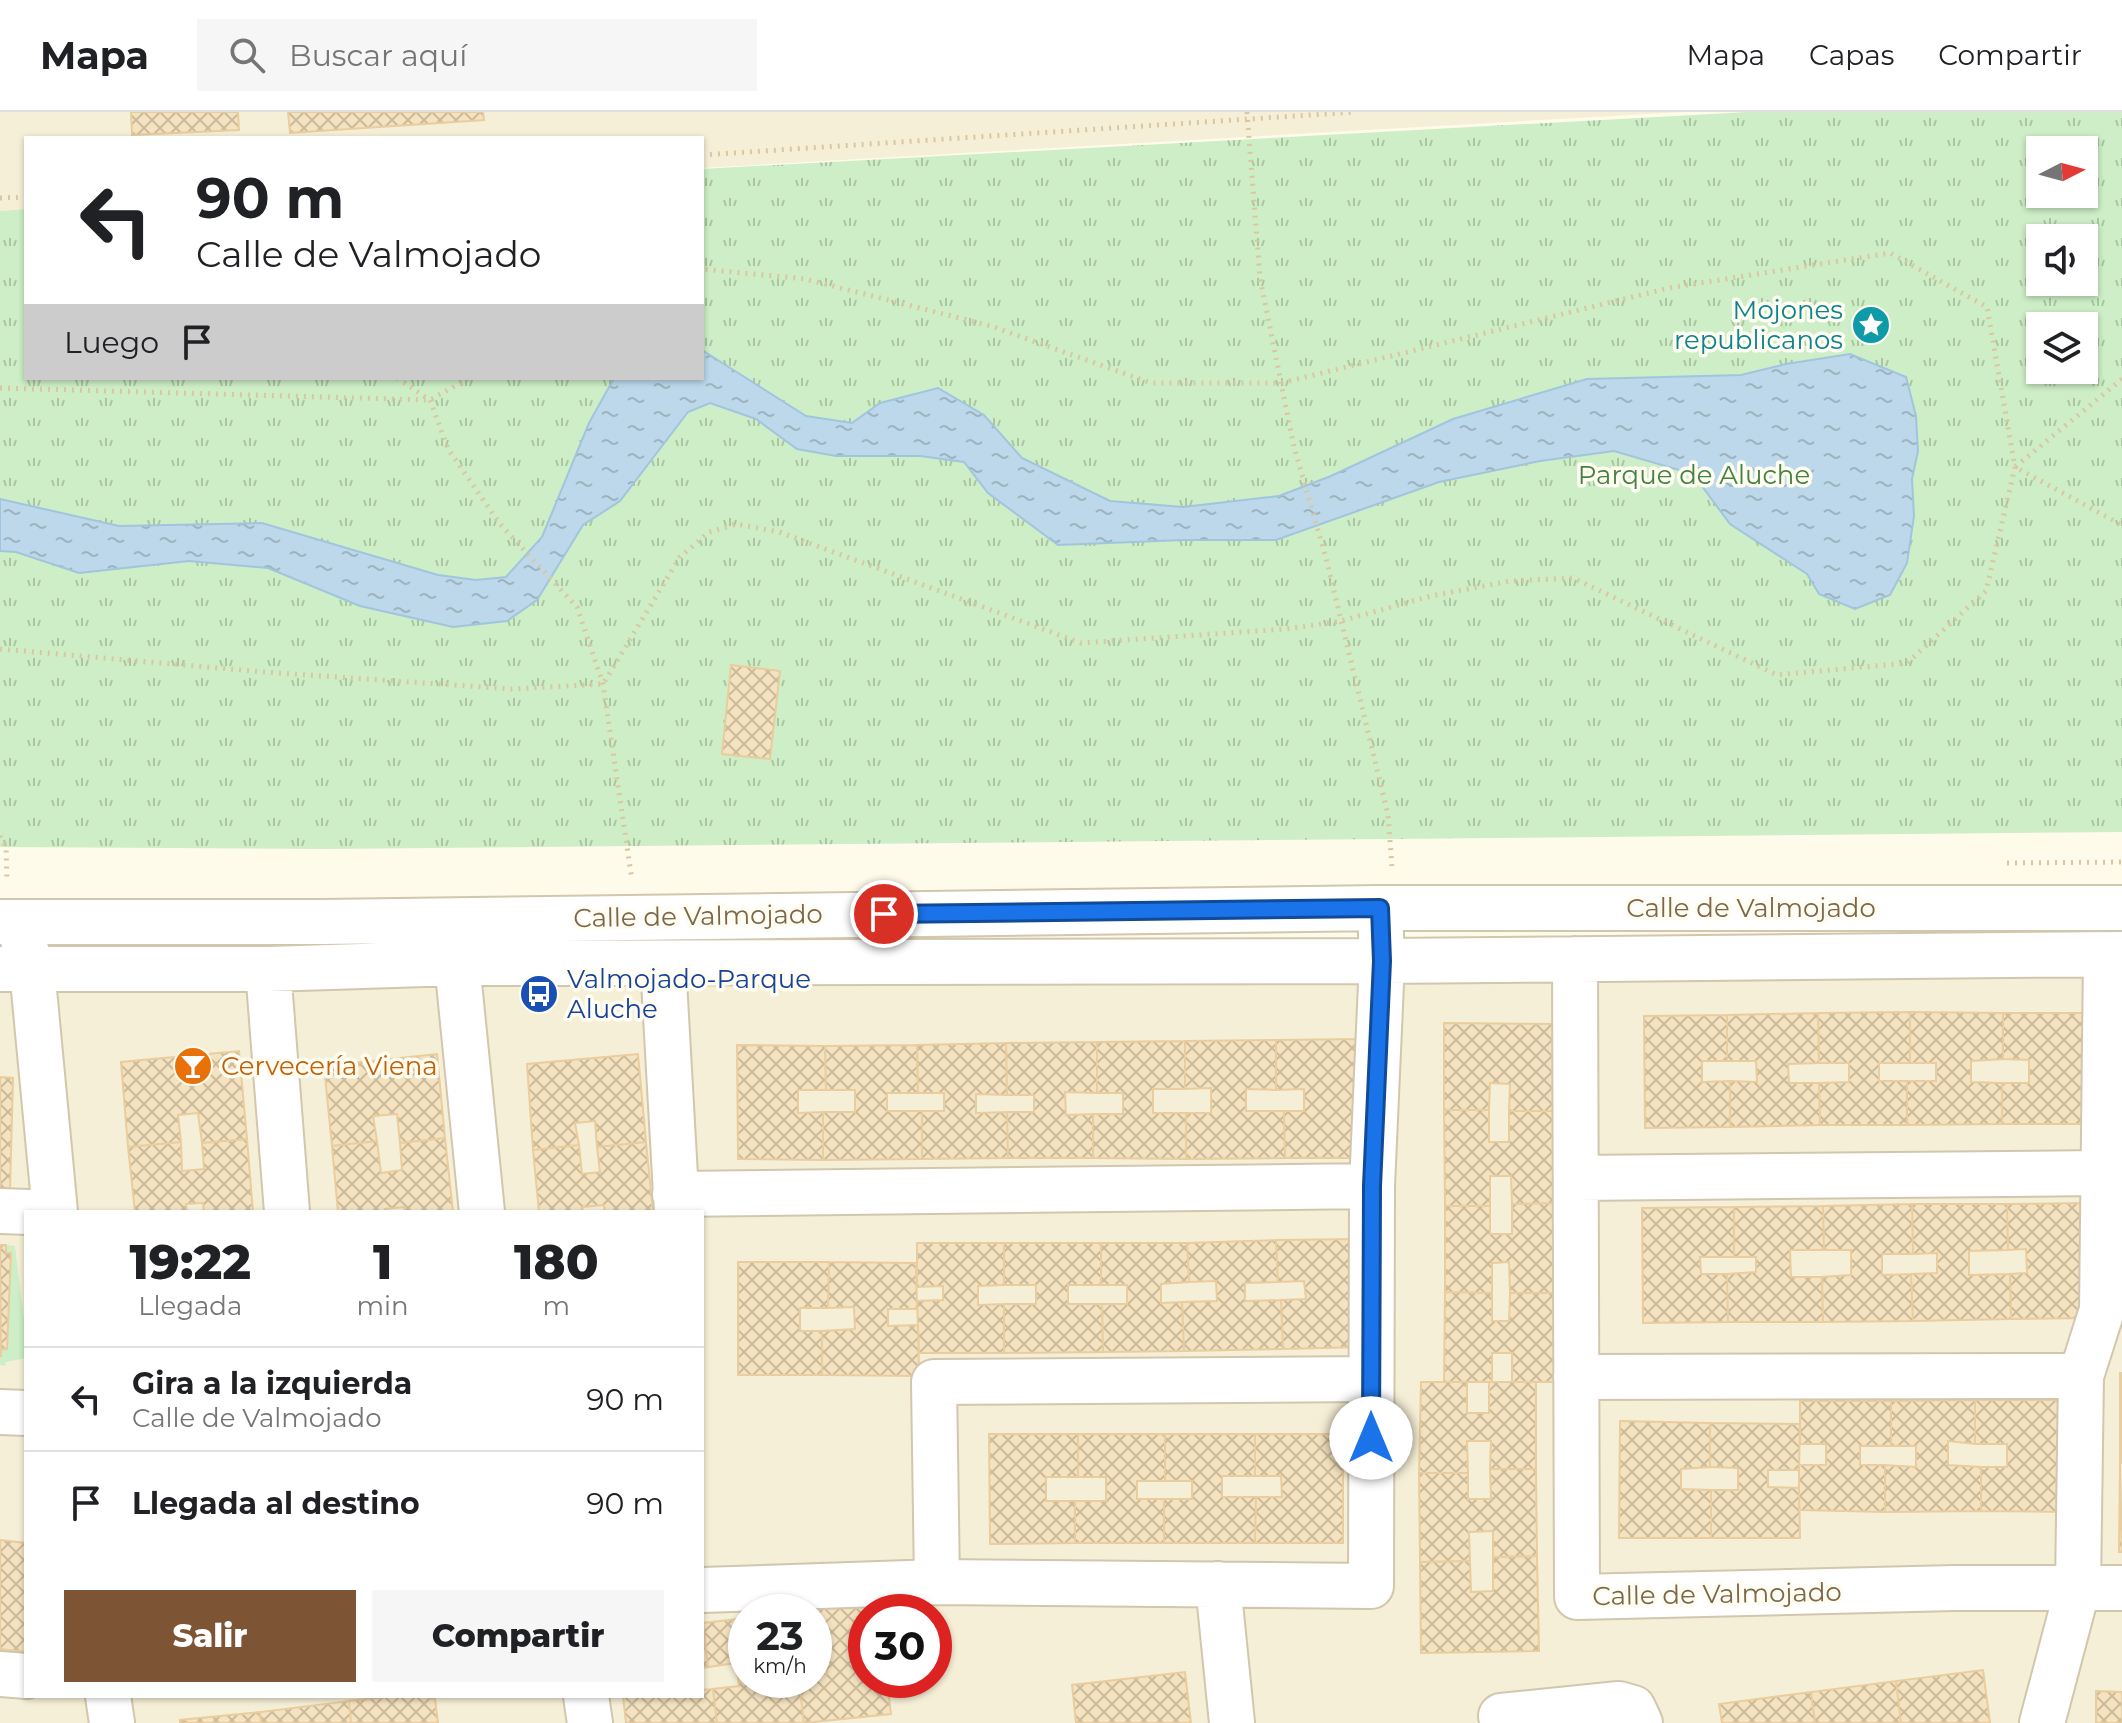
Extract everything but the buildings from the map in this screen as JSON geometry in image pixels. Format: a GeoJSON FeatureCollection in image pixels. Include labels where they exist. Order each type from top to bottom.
{"type":"FeatureCollection","features":[{"type":"Feature","properties":{"kind":"street","name":"Calle de Valmojado"},"geometry":{"type":"LineString","coordinates":[[55,1210],[9,922],[1386,908],[2122,908]]}},
{"type":"Feature","properties":{"kind":"street"},"geometry":{"type":"LineString","coordinates":[[704,1590],[937,1582],[1371,1586],[1372,1186],[1386,908]]}},
{"type":"Feature","properties":{"kind":"street","name":"Calle de Valmojado"},"geometry":{"type":"LineString","coordinates":[[16,969],[268,969],[457,963],[1382,961],[2114,954]]}},
{"type":"Feature","properties":{"kind":"street"},"geometry":{"type":"LineString","coordinates":[[2042,1723],[2078,1587],[2081,1376],[2102,1310],[2102,1173],[2114,954]]}},
{"type":"Feature","properties":{"kind":"street","name":"Calle de Valmojado"},"geometry":{"type":"LineString","coordinates":[[1575,959],[1577,1597],[2078,1587]]}},
{"type":"Feature","properties":{"kind":"street"},"geometry":{"type":"LineString","coordinates":[[457,963],[482,1210]]}},
{"type":"Feature","properties":{"kind":"street","name":"Calle de Valmojado"},"geometry":{"type":"LineString","coordinates":[[663,963],[676,1203],[1372,1186]]}},
{"type":"Feature","properties":{"kind":"street"},"geometry":{"type":"LineString","coordinates":[[268,969],[287,1210]]}},
{"type":"Feature","properties":{"kind":"street"},"geometry":{"type":"LineString","coordinates":[[1576,1178],[2102,1173]]}},
{"type":"Feature","properties":{"kind":"street"},"geometry":{"type":"LineString","coordinates":[[0,1211],[24,1212]]}},
{"type":"Feature","properties":{"kind":"street"},"geometry":{"type":"LineString","coordinates":[[1576,1377],[2081,1376]]}},
{"type":"Feature","properties":{"kind":"street"},"geometry":{"type":"LineString","coordinates":[[937,1582],[934,1382],[1371,1379]]}},
{"type":"Feature","properties":{"kind":"street"},"geometry":{"type":"LineString","coordinates":[[0,1412],[24,1413]]}},
{"type":"Feature","properties":{"kind":"street"},"geometry":{"type":"LineString","coordinates":[[1218,1584],[1232,1723]]}},
{"type":"Feature","properties":{"kind":"street"},"geometry":{"type":"LineString","coordinates":[[2078,1587],[2122,1588]]}},
{"type":"Feature","properties":{"kind":"street"},"geometry":{"type":"LineString","coordinates":[[0,1674],[24,1676]]}},
{"type":"Feature","properties":{"kind":"street"},"geometry":{"type":"LineString","coordinates":[[108,1698],[112,1723]]}},
{"type":"Feature","properties":{"kind":"street"},"geometry":{"type":"LineString","coordinates":[[586,1698],[590,1723]]}},
{"type":"Feature","properties":{"kind":"street"},"geometry":{"type":"LineString","coordinates":[[1501,1716],[1619,1704],[1633,1708],[1640,1723]]}},
{"type":"Feature","properties":{"kind":"path"},"geometry":{"type":"LineString","coordinates":[[704,155],[1247,115],[1356,112]]}},
{"type":"Feature","properties":{"kind":"path"},"geometry":{"type":"LineString","coordinates":[[1247,115],[1260,278],[1281,383],[1294,447],[1326,558],[1388,815],[1386,908]]}},
{"type":"Feature","properties":{"kind":"path"},"geometry":{"type":"LineString","coordinates":[[0,198],[24,197]]}},
{"type":"Feature","properties":{"kind":"path"},"geometry":{"type":"LineString","coordinates":[[603,684],[680,557],[709,532],[736,524],[779,532],[1081,643],[1286,629],[1341,621],[1431,596],[1510,581],[1573,578],[1777,675],[1907,663],[1986,591],[2015,467],[1987,307],[1890,253],[1669,288],[1281,383],[1151,383],[991,326],[805,279],[704,269]]}},
{"type":"Feature","properties":{"kind":"path"},"geometry":{"type":"LineString","coordinates":[[2015,467],[2122,379]]}},
{"type":"Feature","properties":{"kind":"path"},"geometry":{"type":"LineString","coordinates":[[400,380],[430,400],[448,449],[500,524],[577,607],[603,684],[629,846],[637,918]]}},
{"type":"Feature","properties":{"kind":"path"},"geometry":{"type":"LineString","coordinates":[[0,388],[430,400],[465,380]]}},
{"type":"Feature","properties":{"kind":"path"},"geometry":{"type":"LineString","coordinates":[[2015,467],[2122,525]]}},
{"type":"Feature","properties":{"kind":"path"},"geometry":{"type":"LineString","coordinates":[[0,649],[512,689],[603,684]]}},
{"type":"Feature","properties":{"kind":"shaded area"},"geometry":{"type":"Polygon","coordinates":[[[0,112],[1684,112],[704,168],[704,136],[24,136],[24,209],[0,211],[0,112]]]}},
{"type":"Feature","properties":{"kind":"shaded area"},"geometry":{"type":"Polygon","coordinates":[[[0,936],[602,963],[2122,963],[2122,1723],[0,1723],[0,936]]]}},
{"type":"Feature","properties":{"kind":"green space","name":"Parque de Aluche"},"geometry":{"type":"Polygon","coordinates":[[[1748,112],[2122,112],[2122,832],[324,849],[0,847],[0,211],[24,209],[24,380],[704,380],[704,169],[1748,112]]]}},
{"type":"Feature","properties":{"kind":"green space"},"geometry":{"type":"Polygon","coordinates":[[[6,1245],[15,1246],[24,1320],[24,1358],[6,1362],[5,1366],[0,1365],[6,1245]]]}},
{"type":"Feature","properties":{"kind":"water"},"geometry":{"type":"Polygon","coordinates":[[[704,351],[806,416],[852,423],[880,403],[938,388],[984,415],[1022,458],[1110,501],[1183,507],[1279,496],[1331,476],[1453,419],[1587,379],[1741,375],[1850,354],[1906,377],[1916,416],[1918,451],[1912,479],[1914,516],[1907,563],[1890,595],[1855,609],[1819,594],[1807,574],[1730,524],[1693,474],[1614,451],[1540,461],[1439,482],[1276,540],[1058,545],[988,493],[964,462],[920,456],[836,456],[797,449],[756,419],[710,403],[688,412],[620,501],[583,525],[537,600],[507,621],[453,627],[360,606],[268,568],[189,561],[79,573],[16,552],[0,551],[0,499],[119,526],[262,523],[438,575],[476,580],[506,577],[542,537],[589,423],[613,380],[704,380],[704,351]]]}},
{"type":"Feature","properties":{"kind":"place","name":"Mojones republicanos"},"geometry":{"type":"Point","coordinates":[1871,325]}},
{"type":"Feature","properties":{"kind":"place","name":"Valmojado-Parque Aluche"},"geometry":{"type":"Point","coordinates":[539,994]}},
{"type":"Feature","properties":{"kind":"place","name":"Cervecería Viena"},"geometry":{"type":"Point","coordinates":[193,1066]}},
{"type":"Feature","properties":{"kind":"route"},"geometry":{"type":"LineString","coordinates":[[884,914],[1380,908],[1382,961],[1372,1186],[1371,1438]]}}]}
